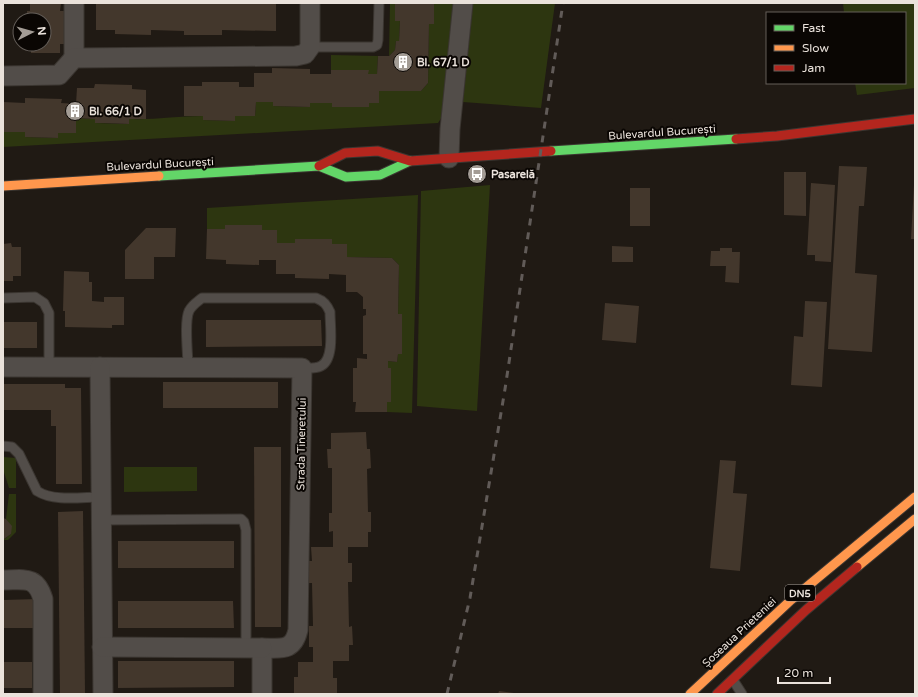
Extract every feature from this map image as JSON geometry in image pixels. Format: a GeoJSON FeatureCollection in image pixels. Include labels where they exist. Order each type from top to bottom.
{"type":"FeatureCollection","features":[{"type":"Feature","properties":{"kind":"main road","name":"Bulevardul București"},"geometry":{"type":"LineString","coordinates":[[319,166],[346,177],[380,175],[410,161],[777,136],[915,119]]}},
{"type":"Feature","properties":{"kind":"main road","name":"Bulevardul București"},"geometry":{"type":"LineString","coordinates":[[3,186],[319,166],[345,153],[378,151],[410,161]]}},
{"type":"Feature","properties":{"kind":"main road","name":"Șoseaua Prieteniei"},"geometry":{"type":"LineString","coordinates":[[690,694],[791,600],[915,497]]}},
{"type":"Feature","properties":{"kind":"main road","name":"DN5"},"geometry":{"type":"LineString","coordinates":[[717,694],[806,610],[915,519]]}},
{"type":"Feature","properties":{"kind":"street"},"geometry":{"type":"LineString","coordinates":[[3,76],[59,75],[74,58],[74,3]]}},
{"type":"Feature","properties":{"kind":"street"},"geometry":{"type":"LineString","coordinates":[[74,58],[296,56],[305,54],[310,47],[310,3]]}},
{"type":"Feature","properties":{"kind":"street"},"geometry":{"type":"LineString","coordinates":[[450,158],[450,129],[463,3]]}},
{"type":"Feature","properties":{"kind":"street"},"geometry":{"type":"LineString","coordinates":[[3,366],[302,368]]}},
{"type":"Feature","properties":{"kind":"street"},"geometry":{"type":"LineString","coordinates":[[100,367],[103,694]]}},
{"type":"Feature","properties":{"kind":"street","name":"Strada Tineretului"},"geometry":{"type":"LineString","coordinates":[[254,648],[281,648],[289,646],[296,638],[298,630],[302,368]]}},
{"type":"Feature","properties":{"kind":"street"},"geometry":{"type":"LineString","coordinates":[[3,580],[26,580],[35,582],[40,590],[43,599],[43,694]]}},
{"type":"Feature","properties":{"kind":"street"},"geometry":{"type":"LineString","coordinates":[[102,648],[254,648],[262,694]]}},
{"type":"Feature","properties":{"kind":"lane"},"geometry":{"type":"LineString","coordinates":[[310,47],[373,47],[377,45],[379,3]]}},
{"type":"Feature","properties":{"kind":"lane"},"geometry":{"type":"LineString","coordinates":[[3,298],[34,297],[44,303],[49,313],[49,367]]}},
{"type":"Feature","properties":{"kind":"lane"},"geometry":{"type":"LineString","coordinates":[[188,367],[187,321],[189,312],[195,303],[202,298],[316,298],[328,306],[330,312],[330,355],[322,366],[315,368],[302,368]]}},
{"type":"Feature","properties":{"kind":"lane"},"geometry":{"type":"LineString","coordinates":[[3,446],[12,447],[19,454],[37,491],[41,494],[51,497],[101,497]]}},
{"type":"Feature","properties":{"kind":"lane"},"geometry":{"type":"LineString","coordinates":[[101,520],[241,519],[244,522],[246,530],[254,648]]}},
{"type":"Feature","properties":{"kind":"lane"},"geometry":{"type":"LineString","coordinates":[[733,680],[742,694]]}},
{"type":"Feature","properties":{"kind":"green space"},"geometry":{"type":"Polygon","coordinates":[[[390,3],[395,3],[395,21],[400,21],[399,41],[396,41],[395,50],[389,56],[390,3]]]}},
{"type":"Feature","properties":{"kind":"green space"},"geometry":{"type":"Polygon","coordinates":[[[434,3],[455,3],[445,112],[438,123],[3,147],[3,132],[25,132],[25,137],[58,138],[58,133],[75,133],[76,118],[95,119],[95,123],[128,124],[129,119],[194,116],[203,116],[203,120],[235,121],[235,116],[255,116],[256,102],[273,102],[273,106],[310,107],[310,103],[332,103],[332,107],[369,107],[369,103],[379,91],[421,91],[428,83],[429,24],[434,24],[434,3]]]}},
{"type":"Feature","properties":{"kind":"green space"},"geometry":{"type":"Polygon","coordinates":[[[473,3],[555,3],[541,108],[463,102],[473,3]]]}},
{"type":"Feature","properties":{"kind":"green space"},"geometry":{"type":"Polygon","coordinates":[[[843,3],[915,3],[915,88],[857,95],[855,84],[906,84],[906,12],[844,12],[843,3]]]}},
{"type":"Feature","properties":{"kind":"green space"},"geometry":{"type":"Polygon","coordinates":[[[331,55],[378,56],[377,74],[368,74],[368,70],[331,70],[331,55]]]}},
{"type":"Feature","properties":{"kind":"green space"},"geometry":{"type":"Polygon","coordinates":[[[490,185],[477,411],[417,406],[421,191],[490,185]]]}},
{"type":"Feature","properties":{"kind":"green space"},"geometry":{"type":"Polygon","coordinates":[[[418,195],[412,413],[387,412],[387,402],[391,402],[391,368],[388,368],[388,361],[397,362],[398,354],[402,354],[402,315],[398,314],[399,265],[392,258],[347,257],[347,244],[332,244],[332,239],[295,239],[295,243],[277,243],[277,230],[262,230],[262,225],[225,225],[225,229],[207,229],[207,208],[418,195]]]}},
{"type":"Feature","properties":{"kind":"green space"},"geometry":{"type":"Polygon","coordinates":[[[3,457],[16,458],[16,488],[9,488],[3,469],[3,457]]]}},
{"type":"Feature","properties":{"kind":"green space"},"geometry":{"type":"Polygon","coordinates":[[[124,467],[197,467],[197,491],[124,492],[124,467]]]}},
{"type":"Feature","properties":{"kind":"green space"},"geometry":{"type":"Polygon","coordinates":[[[9,494],[16,494],[16,532],[8,540],[3,540],[11,534],[11,526],[6,519],[9,494]]]}},
{"type":"Feature","properties":{"kind":"building"},"geometry":{"type":"Polygon","coordinates":[[[30,3],[61,3],[60,11],[65,11],[64,44],[60,44],[60,53],[31,53],[52,52],[52,12],[27,12],[30,11],[30,3]]]}},
{"type":"Feature","properties":{"kind":"building"},"geometry":{"type":"Polygon","coordinates":[[[96,3],[276,3],[276,31],[222,30],[222,35],[184,35],[184,31],[151,30],[151,35],[115,34],[115,30],[96,30],[96,3]]]}},
{"type":"Feature","properties":{"kind":"building","name":"Bl. 67/1 D"},"geometry":{"type":"Polygon","coordinates":[[[395,3],[434,3],[434,24],[429,24],[428,83],[421,91],[379,91],[379,103],[369,103],[369,107],[332,107],[332,103],[310,103],[310,107],[273,106],[273,102],[256,102],[255,116],[235,116],[235,121],[203,120],[203,116],[184,116],[184,86],[202,86],[202,82],[239,82],[239,87],[254,87],[254,73],[272,73],[272,68],[310,69],[310,74],[331,74],[331,70],[369,70],[368,74],[377,74],[378,56],[389,56],[395,50],[396,41],[399,41],[400,21],[395,21],[395,3]]]}},
{"type":"Feature","properties":{"kind":"building","name":"Bl. 66/1 D"},"geometry":{"type":"Polygon","coordinates":[[[95,84],[132,85],[132,89],[146,90],[146,119],[129,119],[129,124],[95,123],[95,119],[76,118],[76,133],[58,133],[58,138],[25,137],[25,132],[3,132],[3,102],[25,103],[25,98],[62,99],[61,103],[76,104],[77,88],[94,88],[95,84]]]}},
{"type":"Feature","properties":{"kind":"building"},"geometry":{"type":"Polygon","coordinates":[[[839,166],[867,167],[864,206],[859,206],[855,273],[877,275],[872,352],[828,349],[839,166]]]}},
{"type":"Feature","properties":{"kind":"building"},"geometry":{"type":"Polygon","coordinates":[[[784,172],[806,172],[806,216],[784,215],[784,172]]]}},
{"type":"Feature","properties":{"kind":"building"},"geometry":{"type":"Polygon","coordinates":[[[811,183],[835,185],[831,262],[815,261],[815,255],[807,255],[811,183]]]}},
{"type":"Feature","properties":{"kind":"building"},"geometry":{"type":"Polygon","coordinates":[[[914,185],[915,239],[911,239],[914,185]]]}},
{"type":"Feature","properties":{"kind":"building"},"geometry":{"type":"Polygon","coordinates":[[[630,188],[650,188],[650,226],[630,226],[630,188]]]}},
{"type":"Feature","properties":{"kind":"building"},"geometry":{"type":"Polygon","coordinates":[[[225,225],[262,225],[262,230],[277,230],[277,243],[295,243],[295,239],[332,239],[332,244],[347,244],[347,257],[392,258],[399,265],[398,314],[402,314],[402,354],[398,354],[397,362],[388,361],[388,368],[391,368],[391,402],[387,402],[387,412],[355,412],[356,402],[353,402],[353,368],[357,368],[357,358],[367,359],[367,354],[363,354],[363,316],[366,315],[366,309],[363,309],[363,297],[357,292],[346,292],[346,275],[329,274],[329,279],[295,278],[295,274],[276,274],[276,260],[259,260],[259,265],[226,264],[226,260],[206,259],[207,229],[225,229],[225,225]]]}},
{"type":"Feature","properties":{"kind":"building"},"geometry":{"type":"Polygon","coordinates":[[[146,228],[176,228],[175,257],[154,257],[154,279],[125,279],[125,250],[146,228]]]}},
{"type":"Feature","properties":{"kind":"building"},"geometry":{"type":"Polygon","coordinates":[[[11,243],[12,247],[21,247],[21,276],[13,276],[13,281],[3,281],[3,244],[11,243]]]}},
{"type":"Feature","properties":{"kind":"building"},"geometry":{"type":"Polygon","coordinates":[[[612,246],[633,247],[633,262],[612,262],[612,246]]]}},
{"type":"Feature","properties":{"kind":"building"},"geometry":{"type":"Polygon","coordinates":[[[720,248],[732,248],[732,252],[740,252],[739,283],[725,282],[726,266],[710,266],[711,251],[720,251],[720,248]]]}},
{"type":"Feature","properties":{"kind":"building"},"geometry":{"type":"Polygon","coordinates":[[[64,271],[89,272],[89,282],[92,282],[92,301],[104,302],[104,297],[124,297],[124,325],[112,325],[112,328],[65,327],[65,311],[63,311],[64,271]]]}},
{"type":"Feature","properties":{"kind":"building"},"geometry":{"type":"Polygon","coordinates":[[[805,301],[827,302],[822,387],[791,385],[794,336],[803,337],[805,301]]]}},
{"type":"Feature","properties":{"kind":"building"},"geometry":{"type":"Polygon","coordinates":[[[605,303],[639,306],[636,343],[602,340],[605,303]]]}},
{"type":"Feature","properties":{"kind":"building"},"geometry":{"type":"Polygon","coordinates":[[[206,320],[321,320],[322,346],[206,347],[206,320]]]}},
{"type":"Feature","properties":{"kind":"building"},"geometry":{"type":"Polygon","coordinates":[[[3,322],[37,322],[37,348],[3,348],[3,322]]]}},
{"type":"Feature","properties":{"kind":"building"},"geometry":{"type":"Polygon","coordinates":[[[163,382],[278,382],[278,408],[163,408],[163,382]]]}},
{"type":"Feature","properties":{"kind":"building"},"geometry":{"type":"Polygon","coordinates":[[[3,384],[65,384],[65,388],[81,388],[82,484],[56,484],[56,426],[51,426],[51,410],[3,410],[3,384]]]}},
{"type":"Feature","properties":{"kind":"building"},"geometry":{"type":"Polygon","coordinates":[[[366,432],[367,449],[370,449],[371,468],[367,469],[368,512],[371,512],[371,532],[368,532],[368,547],[348,547],[348,563],[352,563],[352,582],[348,582],[349,627],[352,626],[353,645],[349,645],[349,661],[333,661],[333,678],[337,678],[337,694],[294,694],[294,677],[298,677],[298,662],[313,662],[313,647],[309,647],[309,626],[313,626],[312,583],[308,583],[308,561],[312,561],[311,547],[333,547],[333,531],[329,532],[329,513],[332,513],[332,468],[328,468],[327,449],[331,449],[331,433],[366,432]]]}},
{"type":"Feature","properties":{"kind":"building"},"geometry":{"type":"Polygon","coordinates":[[[254,447],[281,447],[281,627],[255,627],[254,447]]]}},
{"type":"Feature","properties":{"kind":"building"},"geometry":{"type":"Polygon","coordinates":[[[720,460],[736,461],[733,493],[747,494],[740,571],[710,568],[720,460]]]}},
{"type":"Feature","properties":{"kind":"building"},"geometry":{"type":"Polygon","coordinates":[[[83,511],[85,694],[60,694],[58,512],[83,511]]]}},
{"type":"Feature","properties":{"kind":"building"},"geometry":{"type":"Polygon","coordinates":[[[3,518],[6,519],[12,526],[11,534],[4,539],[3,539],[3,518]]]}},
{"type":"Feature","properties":{"kind":"building"},"geometry":{"type":"Polygon","coordinates":[[[118,541],[234,541],[234,568],[118,568],[118,541]]]}},
{"type":"Feature","properties":{"kind":"building"},"geometry":{"type":"Polygon","coordinates":[[[38,599],[38,628],[3,628],[3,600],[38,599]]]}},
{"type":"Feature","properties":{"kind":"building"},"geometry":{"type":"Polygon","coordinates":[[[118,601],[233,601],[234,628],[118,628],[118,601]]]}},
{"type":"Feature","properties":{"kind":"building"},"geometry":{"type":"Polygon","coordinates":[[[118,661],[234,661],[234,687],[118,688],[118,661]]]}},
{"type":"Feature","properties":{"kind":"building"},"geometry":{"type":"Polygon","coordinates":[[[3,662],[32,662],[32,688],[3,688],[3,662]]]}},
{"type":"Feature","properties":{"kind":"building"},"geometry":{"type":"Polygon","coordinates":[[[499,691],[514,693],[514,694],[498,694],[499,691]]]}},
{"type":"Feature","properties":{"kind":"railway"},"geometry":{"type":"LineString","coordinates":[[447,694],[470,598],[505,389],[563,3]]}},
{"type":"Feature","properties":{"kind":"traffic: fast"},"geometry":{"type":"LineString","coordinates":[[551,151],[736,139]]}},
{"type":"Feature","properties":{"kind":"traffic: fast"},"geometry":{"type":"LineString","coordinates":[[159,176],[319,166],[346,177],[380,175],[410,161]]}},
{"type":"Feature","properties":{"kind":"traffic: slow"},"geometry":{"type":"LineString","coordinates":[[3,186],[159,176]]}},
{"type":"Feature","properties":{"kind":"traffic: slow"},"geometry":{"type":"LineString","coordinates":[[690,694],[791,600],[915,497]]}},
{"type":"Feature","properties":{"kind":"traffic: slow"},"geometry":{"type":"LineString","coordinates":[[857,567],[915,519]]}},
{"type":"Feature","properties":{"kind":"traffic: jam"},"geometry":{"type":"LineString","coordinates":[[736,139],[777,136],[915,119]]}},
{"type":"Feature","properties":{"kind":"traffic: jam"},"geometry":{"type":"LineString","coordinates":[[319,166],[345,153],[378,151],[410,161],[551,151]]}},
{"type":"Feature","properties":{"kind":"traffic: jam"},"geometry":{"type":"LineString","coordinates":[[717,694],[806,610],[857,567]]}},
{"type":"Feature","properties":{"kind":"place","name":"Bl. 67/1 D"},"geometry":{"type":"Point","coordinates":[403,62]}},
{"type":"Feature","properties":{"kind":"place","name":"Bl. 66/1 D"},"geometry":{"type":"Point","coordinates":[75,111]}},
{"type":"Feature","properties":{"kind":"place","name":"Pasarelă"},"geometry":{"type":"Point","coordinates":[477,174]}}]}
